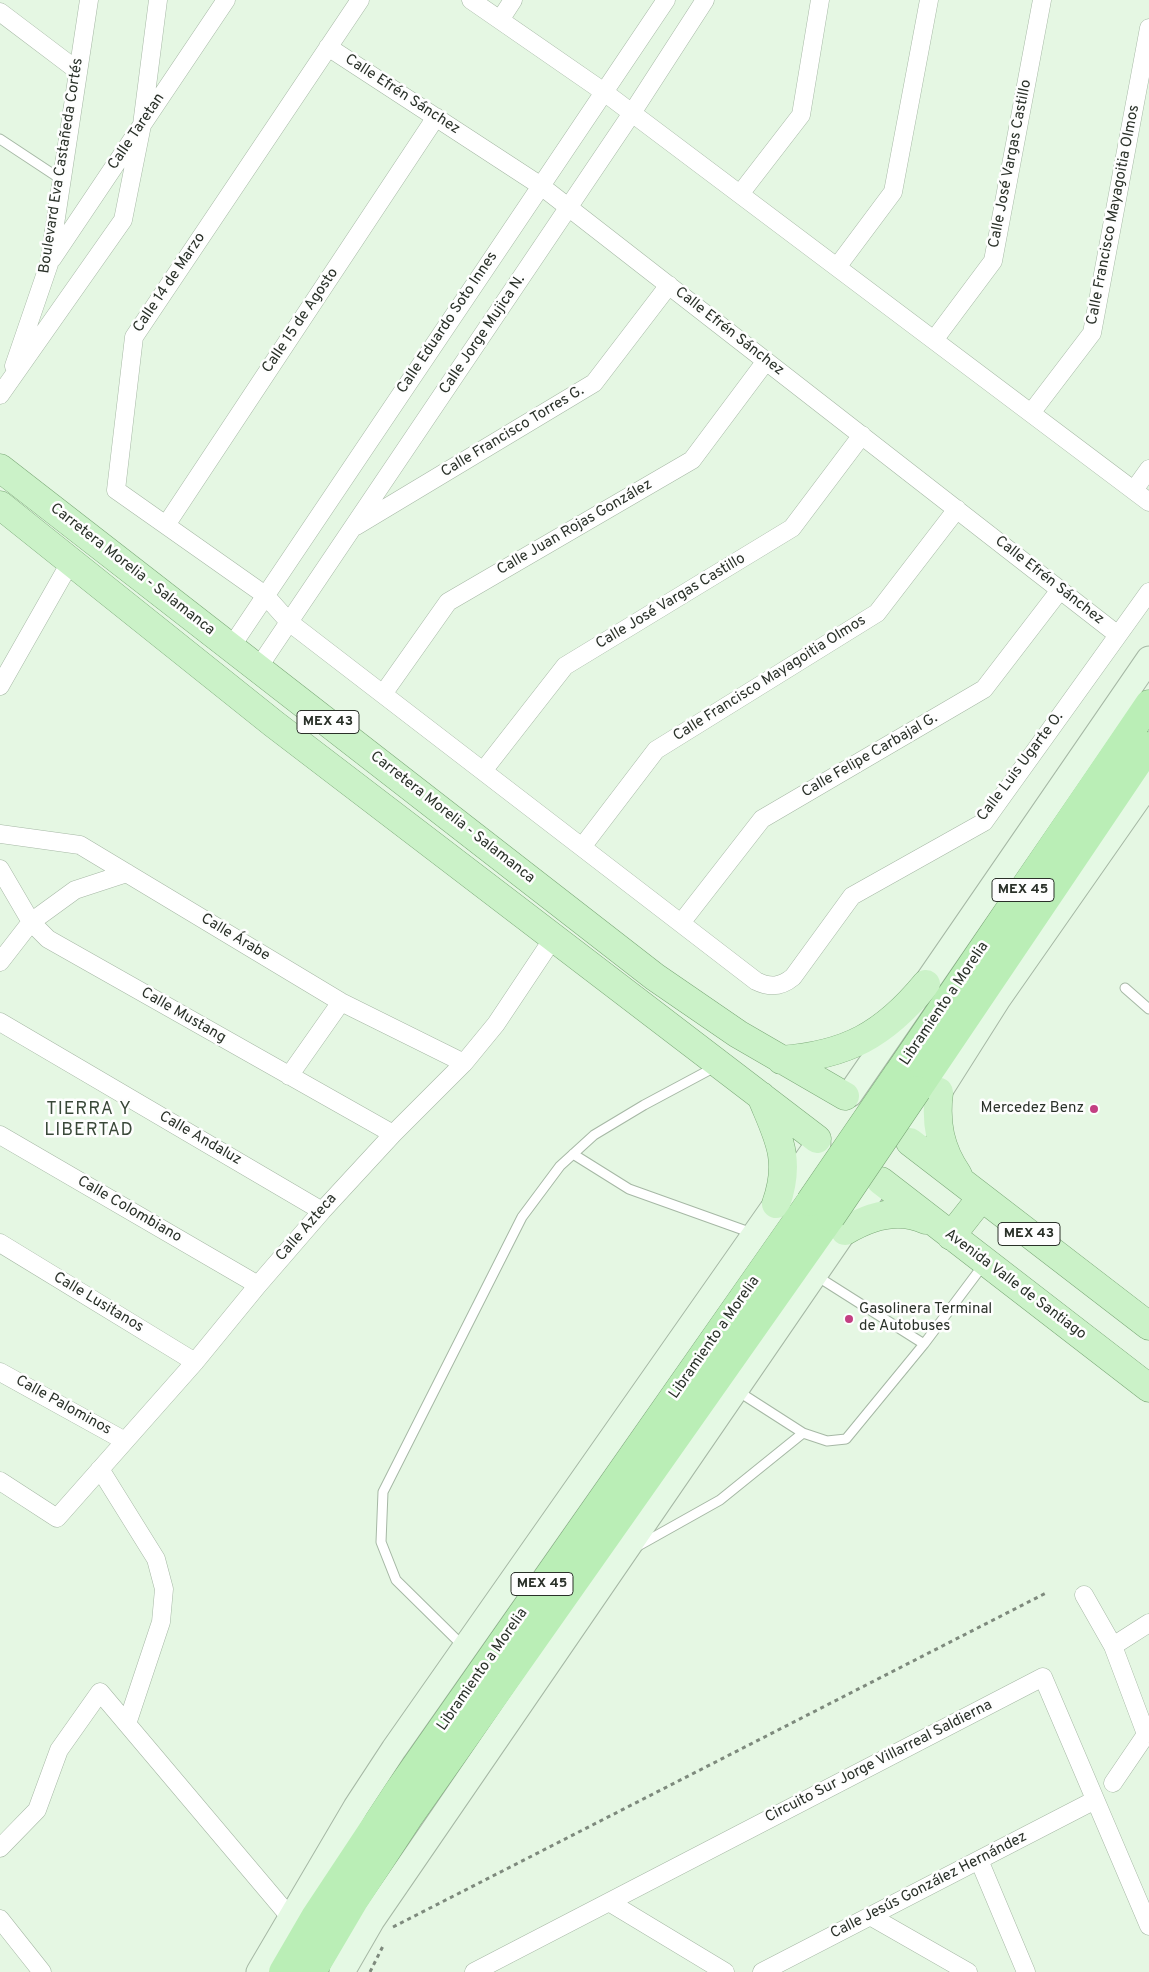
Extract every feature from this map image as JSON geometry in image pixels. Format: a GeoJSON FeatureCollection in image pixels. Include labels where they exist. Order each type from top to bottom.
{"type":"FeatureCollection","features":[{"type":"Feature","properties":{"kind":"highway","name":"Libramiento a Morelia"},"geometry":{"type":"LineString","coordinates":[[918,1086],[1149,704]]}},
{"type":"Feature","properties":{"kind":"highway","name":"Libramiento a Morelia"},"geometry":{"type":"LineString","coordinates":[[312,1972],[355,1899],[408,1818],[829,1217],[1149,746]]}},
{"type":"Feature","properties":{"kind":"highway","name":"Libramiento a Morelia"},"geometry":{"type":"LineString","coordinates":[[283,1972],[315,1916],[399,1790],[829,1217]]}},
{"type":"Feature","properties":{"kind":"main road","name":"Carretera Morelia - Salamanca"},"geometry":{"type":"LineString","coordinates":[[0,468],[655,977],[738,1034],[781,1060],[830,1116]]}},
{"type":"Feature","properties":{"kind":"main road","name":"Carretera Morelia - Salamanca"},"geometry":{"type":"LineString","coordinates":[[0,505],[274,724],[760,1094],[830,1116]]}},
{"type":"Feature","properties":{"kind":"main road"},"geometry":{"type":"LineString","coordinates":[[231,647],[240,672],[251,693],[274,724]]}},
{"type":"Feature","properties":{"kind":"main road"},"geometry":{"type":"LineString","coordinates":[[259,1972],[356,1807],[776,1204],[830,1116],[926,984],[1149,659]]}},
{"type":"Feature","properties":{"kind":"main road"},"geometry":{"type":"LineString","coordinates":[[342,1972],[372,1920],[815,1275],[829,1217],[889,1177],[901,1166],[910,1140],[918,1086],[998,999],[1149,783]]}},
{"type":"Feature","properties":{"kind":"main road"},"geometry":{"type":"LineString","coordinates":[[781,1060],[810,1058],[837,1051],[863,1040],[887,1025],[908,1006],[926,984]]}},
{"type":"Feature","properties":{"kind":"main road"},"geometry":{"type":"LineString","coordinates":[[829,1217],[859,1222],[874,1216],[907,1214],[923,1219],[944,1231],[975,1193],[948,1160],[941,1144],[936,1109],[918,1086]]}},
{"type":"Feature","properties":{"kind":"main road"},"geometry":{"type":"LineString","coordinates":[[830,1116],[859,1092],[876,1093],[898,1107],[907,1121],[910,1140]]}},
{"type":"Feature","properties":{"kind":"main road"},"geometry":{"type":"LineString","coordinates":[[760,1094],[780,1141],[783,1157],[784,1173],[776,1204]]}},
{"type":"Feature","properties":{"kind":"main road","name":"MEX 43"},"geometry":{"type":"LineString","coordinates":[[830,1116],[823,1161],[835,1175],[851,1183],[880,1182]]}},
{"type":"Feature","properties":{"kind":"main road","name":"MEX 43"},"geometry":{"type":"LineString","coordinates":[[910,1140],[975,1193],[1149,1326]]}},
{"type":"Feature","properties":{"kind":"main road","name":"Avenida Valle de Santiago"},"geometry":{"type":"LineString","coordinates":[[880,1182],[1149,1388]]}},
{"type":"Feature","properties":{"kind":"street","name":"Boulevard Eva Castañeda Cortés"},"geometry":{"type":"LineString","coordinates":[[3,390],[49,264],[89,0]]}},
{"type":"Feature","properties":{"kind":"street","name":"Boulevard Eva Castañeda Cortés"},"geometry":{"type":"LineString","coordinates":[[3,390],[123,220],[142,125],[158,0]]}},
{"type":"Feature","properties":{"kind":"street","name":"Calle 14 de Marzo"},"geometry":{"type":"LineString","coordinates":[[360,0],[134,337],[116,490],[265,595],[289,622],[756,981],[765,986],[776,986]]}},
{"type":"Feature","properties":{"kind":"street"},"geometry":{"type":"LineString","coordinates":[[471,0],[604,92],[1149,502]]}},
{"type":"Feature","properties":{"kind":"street"},"geometry":{"type":"LineString","coordinates":[[500,20],[513,0]]}},
{"type":"Feature","properties":{"kind":"street","name":"Calle Eduardo Soto Innes"},"geometry":{"type":"LineString","coordinates":[[231,647],[666,0]]}},
{"type":"Feature","properties":{"kind":"street","name":"Calle Jorge Mujica N."},"geometry":{"type":"LineString","coordinates":[[258,668],[632,113],[705,0]]}},
{"type":"Feature","properties":{"kind":"street"},"geometry":{"type":"LineString","coordinates":[[740,194],[801,114],[820,0]]}},
{"type":"Feature","properties":{"kind":"street"},"geometry":{"type":"LineString","coordinates":[[837,267],[893,192],[929,0]]}},
{"type":"Feature","properties":{"kind":"street","name":"Calle José Vargas Castillo"},"geometry":{"type":"LineString","coordinates":[[934,340],[993,261],[1042,0]]}},
{"type":"Feature","properties":{"kind":"street","name":"Calle Taretan"},"geometry":{"type":"LineString","coordinates":[[49,264],[142,125],[220,2]]}},
{"type":"Feature","properties":{"kind":"street"},"geometry":{"type":"LineString","coordinates":[[0,12],[78,70]]}},
{"type":"Feature","properties":{"kind":"street","name":"Calle Francisco Mayagoitia Olmos"},"geometry":{"type":"LineString","coordinates":[[1031,413],[1092,333],[1149,28]]}},
{"type":"Feature","properties":{"kind":"street","name":"Calle Efrén Sánchez"},"geometry":{"type":"LineString","coordinates":[[328,47],[541,186],[1118,635]]}},
{"type":"Feature","properties":{"kind":"street","name":"Calle 15 de Agosto"},"geometry":{"type":"LineString","coordinates":[[166,525],[436,118]]}},
{"type":"Feature","properties":{"kind":"street","name":"Calle Francisco Torres G."},"geometry":{"type":"LineString","coordinates":[[352,529],[594,383],[669,286]]}},
{"type":"Feature","properties":{"kind":"street","name":"Calle Juan Rojas González"},"geometry":{"type":"LineString","coordinates":[[383,694],[448,602],[692,460],[766,361]]}},
{"type":"Feature","properties":{"kind":"street","name":"Calle José Vargas Castillo"},"geometry":{"type":"LineString","coordinates":[[483,771],[565,666],[792,528],[862,436]]}},
{"type":"Feature","properties":{"kind":"street"},"geometry":{"type":"LineString","coordinates":[[1134,490],[1149,469]]}},
{"type":"Feature","properties":{"kind":"street","name":"Calle Francisco Mayagoitia Olmos"},"geometry":{"type":"LineString","coordinates":[[582,847],[656,750],[877,613],[957,509]]}},
{"type":"Feature","properties":{"kind":"street"},"geometry":{"type":"LineString","coordinates":[[0,686],[71,561]]}},
{"type":"Feature","properties":{"kind":"street","name":"Calle Felipe Carbajal G."},"geometry":{"type":"LineString","coordinates":[[681,923],[762,819],[984,689],[1060,590]]}},
{"type":"Feature","properties":{"kind":"street","name":"Calle Luis Ugarte O."},"geometry":{"type":"LineString","coordinates":[[776,986],[785,983],[793,977],[852,896],[984,822],[1149,592]]}},
{"type":"Feature","properties":{"kind":"street","name":"Calle Árabe"},"geometry":{"type":"LineString","coordinates":[[0,834],[80,845],[341,1002],[464,1063]]}},
{"type":"Feature","properties":{"kind":"street","name":"Calle Mustang"},"geometry":{"type":"LineString","coordinates":[[1,873],[31,922],[48,939],[393,1134]]}},
{"type":"Feature","properties":{"kind":"street"},"geometry":{"type":"LineString","coordinates":[[0,962],[31,922],[75,890],[127,873]]}},
{"type":"Feature","properties":{"kind":"street","name":"Calle Azteca"},"geometry":{"type":"LineString","coordinates":[[0,1481],[57,1518],[195,1362],[258,1284],[322,1211],[393,1134],[464,1063],[496,1024],[554,937]]}},
{"type":"Feature","properties":{"kind":"street"},"geometry":{"type":"LineString","coordinates":[[289,1076],[341,1002]]}},
{"type":"Feature","properties":{"kind":"street","name":"Calle Andaluz"},"geometry":{"type":"LineString","coordinates":[[0,1022],[322,1211]]}},
{"type":"Feature","properties":{"kind":"street","name":"Calle Colombiano"},"geometry":{"type":"LineString","coordinates":[[0,1135],[258,1284]]}},
{"type":"Feature","properties":{"kind":"street","name":"Calle Lusitanos"},"geometry":{"type":"LineString","coordinates":[[0,1243],[195,1362]]}},
{"type":"Feature","properties":{"kind":"street","name":"Calle Palominos"},"geometry":{"type":"LineString","coordinates":[[0,1372],[125,1441]]}},
{"type":"Feature","properties":{"kind":"street"},"geometry":{"type":"LineString","coordinates":[[100,1469],[156,1559],[164,1589],[161,1622],[127,1724]]}},
{"type":"Feature","properties":{"kind":"street"},"geometry":{"type":"LineString","coordinates":[[1084,1595],[1113,1646],[1148,1732],[1113,1783]]}},
{"type":"Feature","properties":{"kind":"street"},"geometry":{"type":"LineString","coordinates":[[1113,1646],[1149,1623]]}},
{"type":"Feature","properties":{"kind":"street","name":"Circuito Sur Jorge Villarreal Saldierna"},"geometry":{"type":"LineString","coordinates":[[474,1972],[1042,1677],[1149,1926]]}},
{"type":"Feature","properties":{"kind":"street"},"geometry":{"type":"LineString","coordinates":[[0,1848],[37,1810],[59,1750],[100,1692],[290,1917]]}},
{"type":"Feature","properties":{"kind":"street","name":"Calle Jesús González Hernández"},"geometry":{"type":"LineString","coordinates":[[762,1972],[1095,1800]]}},
{"type":"Feature","properties":{"kind":"street"},"geometry":{"type":"LineString","coordinates":[[979,1860],[1026,1972]]}},
{"type":"Feature","properties":{"kind":"street"},"geometry":{"type":"LineString","coordinates":[[610,1902],[725,1972]]}},
{"type":"Feature","properties":{"kind":"street"},"geometry":{"type":"LineString","coordinates":[[870,1916],[968,1972]]}},
{"type":"Feature","properties":{"kind":"street"},"geometry":{"type":"LineString","coordinates":[[0,1919],[42,1972]]}},
{"type":"Feature","properties":{"kind":"lane"},"geometry":{"type":"LineString","coordinates":[[0,139],[62,180]]}},
{"type":"Feature","properties":{"kind":"lane"},"geometry":{"type":"LineString","coordinates":[[1125,988],[1149,1009]]}},
{"type":"Feature","properties":{"kind":"lane"},"geometry":{"type":"LineString","coordinates":[[465,1648],[396,1580],[381,1542],[383,1492],[522,1217],[560,1166],[594,1135],[644,1104],[720,1064]]}},
{"type":"Feature","properties":{"kind":"lane"},"geometry":{"type":"LineString","coordinates":[[573,1154],[629,1189],[755,1234]]}},
{"type":"Feature","properties":{"kind":"lane"},"geometry":{"type":"LineString","coordinates":[[736,1390],[804,1433],[827,1441],[846,1439],[924,1344],[985,1262]]}},
{"type":"Feature","properties":{"kind":"lane"},"geometry":{"type":"LineString","coordinates":[[815,1275],[924,1344]]}},
{"type":"Feature","properties":{"kind":"lane"},"geometry":{"type":"LineString","coordinates":[[622,1555],[720,1500],[804,1433]]}},
{"type":"Feature","properties":{"kind":"path"},"geometry":{"type":"LineString","coordinates":[[391,1928],[1046,1593]]}},
{"type":"Feature","properties":{"kind":"path"},"geometry":{"type":"LineString","coordinates":[[370,1972],[387,1937]]}},
{"type":"Feature","properties":{"kind":"place","name":"Mercedez Benz"},"geometry":{"type":"Point","coordinates":[1094,1109]}},
{"type":"Feature","properties":{"kind":"place","name":"Gasolinera Terminal de Autobuses"},"geometry":{"type":"Point","coordinates":[849,1319]}},
{"type":"Feature","properties":{"kind":"district","name":"TIERRA Y LIBERTAD"},"geometry":{"type":"Point","coordinates":[89,1120]}}]}
